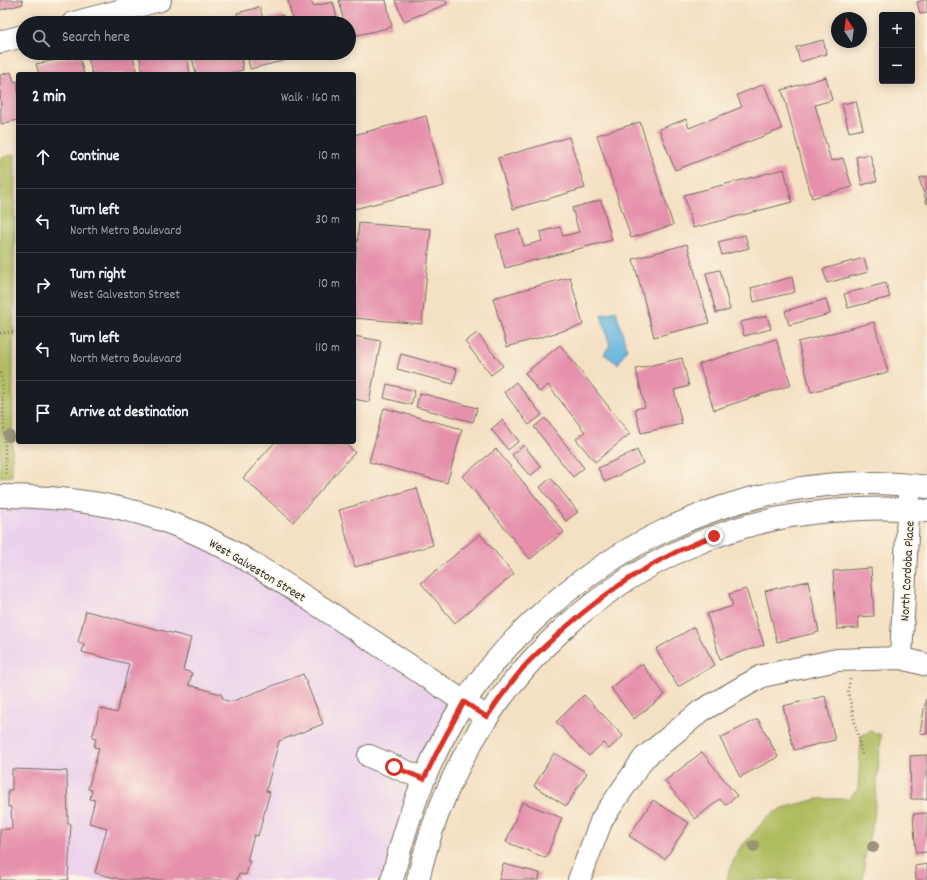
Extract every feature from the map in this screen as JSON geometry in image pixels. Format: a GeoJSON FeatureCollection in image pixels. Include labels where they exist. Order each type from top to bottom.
{"type":"FeatureCollection","features":[{"type":"Feature","properties":{"kind":"street"},"geometry":{"type":"LineString","coordinates":[[99,16],[160,0]]}},
{"type":"Feature","properties":{"kind":"street"},"geometry":{"type":"LineString","coordinates":[[0,42],[16,38]]}},
{"type":"Feature","properties":{"kind":"street"},"geometry":{"type":"LineString","coordinates":[[392,880],[406,828],[424,779],[464,702],[504,653],[557,600],[605,565],[651,537],[721,507],[767,495],[825,486],[872,483],[918,486]]}},
{"type":"Feature","properties":{"kind":"street","name":"North Cordoba Place"},"geometry":{"type":"LineString","coordinates":[[901,658],[918,510],[918,486]]}},
{"type":"Feature","properties":{"kind":"street","name":"West Galveston Street"},"geometry":{"type":"LineString","coordinates":[[0,496],[83,501],[136,512],[180,526],[215,541],[260,567],[487,717]]}},
{"type":"Feature","properties":{"kind":"street"},"geometry":{"type":"LineString","coordinates":[[418,880],[432,827],[444,796],[454,774],[487,717],[524,668],[584,611],[623,582],[674,553],[714,536],[778,518],[815,512],[852,509],[918,510]]}},
{"type":"Feature","properties":{"kind":"street"},"geometry":{"type":"LineString","coordinates":[[579,880],[602,819],[644,758],[701,711],[762,676],[838,660],[901,658],[927,665]]}},
{"type":"Feature","properties":{"kind":"street"},"geometry":{"type":"LineString","coordinates":[[369,756],[424,779]]}},
{"type":"Feature","properties":{"kind":"path"},"geometry":{"type":"LineString","coordinates":[[0,333],[16,332]]}},
{"type":"Feature","properties":{"kind":"path"},"geometry":{"type":"LineString","coordinates":[[0,372],[2,379],[6,474]]}},
{"type":"Feature","properties":{"kind":"path"},"geometry":{"type":"LineString","coordinates":[[850,676],[848,691],[862,754]]}},
{"type":"Feature","properties":{"kind":"shaded area"},"geometry":{"type":"Polygon","coordinates":[[[0,496],[180,526],[465,702],[392,880],[0,880],[0,496]]]}},
{"type":"Feature","properties":{"kind":"green space"},"geometry":{"type":"Polygon","coordinates":[[[15,154],[12,476],[0,477],[0,158],[15,154]]]}},
{"type":"Feature","properties":{"kind":"green space"},"geometry":{"type":"Polygon","coordinates":[[[871,731],[881,735],[874,818],[865,855],[863,880],[726,880],[737,852],[767,817],[783,808],[818,799],[848,799],[858,789],[861,736],[871,731]]]}},
{"type":"Feature","properties":{"kind":"water"},"geometry":{"type":"Polygon","coordinates":[[[616,311],[627,349],[618,364],[604,354],[610,345],[601,315],[616,311]]]}},
{"type":"Feature","properties":{"kind":"building"},"geometry":{"type":"Polygon","coordinates":[[[0,0],[22,0],[23,4],[0,10],[0,0]]]}},
{"type":"Feature","properties":{"kind":"building"},"geometry":{"type":"Polygon","coordinates":[[[288,0],[311,0],[313,6],[333,2],[336,16],[291,16],[288,0]]]}},
{"type":"Feature","properties":{"kind":"building"},"geometry":{"type":"Polygon","coordinates":[[[339,0],[386,0],[392,27],[356,35],[356,16],[342,16],[339,0]]]}},
{"type":"Feature","properties":{"kind":"building"},"geometry":{"type":"Polygon","coordinates":[[[395,0],[446,0],[447,4],[404,21],[395,0]]]}},
{"type":"Feature","properties":{"kind":"building"},"geometry":{"type":"Polygon","coordinates":[[[927,0],[927,13],[920,14],[917,2],[927,0]]]}},
{"type":"Feature","properties":{"kind":"building"},"geometry":{"type":"Polygon","coordinates":[[[260,7],[262,16],[238,16],[237,13],[260,7]]]}},
{"type":"Feature","properties":{"kind":"building"},"geometry":{"type":"Polygon","coordinates":[[[823,40],[827,54],[800,62],[796,47],[823,40]]]}},
{"type":"Feature","properties":{"kind":"building"},"geometry":{"type":"Polygon","coordinates":[[[55,60],[80,60],[83,72],[38,72],[36,64],[55,60]]]}},
{"type":"Feature","properties":{"kind":"building"},"geometry":{"type":"Polygon","coordinates":[[[89,60],[134,60],[137,72],[92,72],[89,60]]]}},
{"type":"Feature","properties":{"kind":"building"},"geometry":{"type":"Polygon","coordinates":[[[140,60],[187,60],[190,72],[143,72],[140,60]]]}},
{"type":"Feature","properties":{"kind":"building"},"geometry":{"type":"Polygon","coordinates":[[[193,60],[241,60],[243,70],[234,72],[196,72],[193,60]]]}},
{"type":"Feature","properties":{"kind":"building"},"geometry":{"type":"Polygon","coordinates":[[[248,60],[286,60],[250,69],[248,60]]]}},
{"type":"Feature","properties":{"kind":"building"},"geometry":{"type":"Polygon","coordinates":[[[11,72],[14,82],[16,82],[16,120],[1,124],[0,75],[11,72]]]}},
{"type":"Feature","properties":{"kind":"building"},"geometry":{"type":"Polygon","coordinates":[[[826,77],[832,100],[815,105],[831,161],[843,158],[852,187],[812,198],[782,90],[826,77]]]}},
{"type":"Feature","properties":{"kind":"building"},"geometry":{"type":"Polygon","coordinates":[[[764,84],[782,129],[675,170],[659,129],[686,119],[689,128],[742,107],[737,95],[764,84]]]}},
{"type":"Feature","properties":{"kind":"building"},"geometry":{"type":"Polygon","coordinates":[[[856,101],[863,129],[849,132],[842,104],[856,101]]]}},
{"type":"Feature","properties":{"kind":"building"},"geometry":{"type":"Polygon","coordinates":[[[426,116],[444,186],[356,208],[356,134],[426,116]]]}},
{"type":"Feature","properties":{"kind":"building"},"geometry":{"type":"Polygon","coordinates":[[[640,122],[673,225],[631,238],[597,135],[640,122]]]}},
{"type":"Feature","properties":{"kind":"building"},"geometry":{"type":"Polygon","coordinates":[[[569,137],[585,188],[513,209],[498,158],[569,137]]]}},
{"type":"Feature","properties":{"kind":"building"},"geometry":{"type":"Polygon","coordinates":[[[870,154],[877,181],[862,185],[856,157],[870,154]]]}},
{"type":"Feature","properties":{"kind":"building"},"geometry":{"type":"Polygon","coordinates":[[[784,169],[792,202],[693,228],[684,195],[784,169]]]}},
{"type":"Feature","properties":{"kind":"building"},"geometry":{"type":"Polygon","coordinates":[[[927,176],[927,204],[919,178],[927,176]]]}},
{"type":"Feature","properties":{"kind":"building"},"geometry":{"type":"Polygon","coordinates":[[[601,200],[612,240],[505,268],[496,235],[519,229],[524,246],[542,241],[540,232],[560,227],[563,236],[579,232],[572,208],[601,200]]]}},
{"type":"Feature","properties":{"kind":"building"},"geometry":{"type":"Polygon","coordinates":[[[359,223],[431,229],[422,324],[356,318],[356,257],[359,223]]]}},
{"type":"Feature","properties":{"kind":"building"},"geometry":{"type":"Polygon","coordinates":[[[745,235],[749,248],[722,255],[718,242],[745,235]]]}},
{"type":"Feature","properties":{"kind":"building"},"geometry":{"type":"Polygon","coordinates":[[[687,244],[709,323],[654,337],[633,259],[687,244]]]}},
{"type":"Feature","properties":{"kind":"building"},"geometry":{"type":"Polygon","coordinates":[[[864,258],[868,272],[827,283],[823,269],[864,258]]]}},
{"type":"Feature","properties":{"kind":"building"},"geometry":{"type":"Polygon","coordinates":[[[720,270],[730,310],[716,313],[706,273],[720,270]]]}},
{"type":"Feature","properties":{"kind":"building"},"geometry":{"type":"Polygon","coordinates":[[[570,277],[583,325],[507,347],[493,298],[570,277]]]}},
{"type":"Feature","properties":{"kind":"building"},"geometry":{"type":"Polygon","coordinates":[[[792,277],[795,292],[754,302],[751,288],[792,277]]]}},
{"type":"Feature","properties":{"kind":"building"},"geometry":{"type":"Polygon","coordinates":[[[886,283],[890,297],[848,308],[844,294],[886,283]]]}},
{"type":"Feature","properties":{"kind":"building"},"geometry":{"type":"Polygon","coordinates":[[[826,299],[830,314],[789,325],[785,311],[826,299]]]}},
{"type":"Feature","properties":{"kind":"building"},"geometry":{"type":"Polygon","coordinates":[[[767,316],[771,329],[744,336],[740,322],[767,316]]]}},
{"type":"Feature","properties":{"kind":"building"},"geometry":{"type":"Polygon","coordinates":[[[874,322],[888,372],[811,392],[798,342],[874,322]]]}},
{"type":"Feature","properties":{"kind":"building"},"geometry":{"type":"Polygon","coordinates":[[[477,333],[503,366],[491,375],[465,342],[477,333]]]}},
{"type":"Feature","properties":{"kind":"building"},"geometry":{"type":"Polygon","coordinates":[[[356,336],[381,341],[369,402],[356,399],[356,336]]]}},
{"type":"Feature","properties":{"kind":"building"},"geometry":{"type":"Polygon","coordinates":[[[776,339],[791,385],[714,410],[699,364],[776,339]]]}},
{"type":"Feature","properties":{"kind":"building"},"geometry":{"type":"Polygon","coordinates":[[[560,345],[630,434],[595,462],[576,439],[585,432],[548,385],[539,392],[525,373],[560,345]]]}},
{"type":"Feature","properties":{"kind":"building"},"geometry":{"type":"Polygon","coordinates":[[[401,354],[457,369],[453,384],[397,369],[401,354]]]}},
{"type":"Feature","properties":{"kind":"building"},"geometry":{"type":"Polygon","coordinates":[[[682,358],[689,386],[674,390],[682,424],[641,433],[635,409],[645,407],[636,369],[682,358]]]}},
{"type":"Feature","properties":{"kind":"building"},"geometry":{"type":"Polygon","coordinates":[[[516,382],[542,415],[529,425],[504,392],[516,382]]]}},
{"type":"Feature","properties":{"kind":"building"},"geometry":{"type":"Polygon","coordinates":[[[387,384],[415,391],[411,405],[384,398],[387,384]]]}},
{"type":"Feature","properties":{"kind":"building"},"geometry":{"type":"Polygon","coordinates":[[[420,393],[477,408],[473,422],[416,407],[420,393]]]}},
{"type":"Feature","properties":{"kind":"building"},"geometry":{"type":"Polygon","coordinates":[[[384,408],[462,429],[447,483],[369,462],[384,408]]]}},
{"type":"Feature","properties":{"kind":"building"},"geometry":{"type":"Polygon","coordinates":[[[545,418],[584,468],[573,477],[534,427],[545,418]]]}},
{"type":"Feature","properties":{"kind":"building"},"geometry":{"type":"Polygon","coordinates":[[[502,420],[519,441],[508,450],[491,429],[502,420]]]}},
{"type":"Feature","properties":{"kind":"building"},"geometry":{"type":"Polygon","coordinates":[[[273,444],[345,444],[355,452],[293,522],[243,478],[273,444]]]}},
{"type":"Feature","properties":{"kind":"building"},"geometry":{"type":"Polygon","coordinates":[[[524,445],[541,467],[530,476],[512,455],[524,445]]]}},
{"type":"Feature","properties":{"kind":"building"},"geometry":{"type":"Polygon","coordinates":[[[496,449],[564,532],[530,559],[462,476],[496,449]]]}},
{"type":"Feature","properties":{"kind":"building"},"geometry":{"type":"Polygon","coordinates":[[[637,450],[643,463],[605,482],[598,468],[637,450]]]}},
{"type":"Feature","properties":{"kind":"building"},"geometry":{"type":"Polygon","coordinates":[[[551,478],[578,512],[566,521],[540,487],[551,478]]]}},
{"type":"Feature","properties":{"kind":"building"},"geometry":{"type":"Polygon","coordinates":[[[417,488],[433,545],[355,567],[339,510],[417,488]]]}},
{"type":"Feature","properties":{"kind":"building"},"geometry":{"type":"Polygon","coordinates":[[[480,534],[514,574],[455,623],[421,583],[480,534]]]}},
{"type":"Feature","properties":{"kind":"building"},"geometry":{"type":"Polygon","coordinates":[[[871,568],[874,616],[858,617],[859,628],[837,629],[833,571],[871,568]]]}},
{"type":"Feature","properties":{"kind":"building"},"geometry":{"type":"Polygon","coordinates":[[[808,581],[819,632],[777,642],[765,591],[808,581]]]}},
{"type":"Feature","properties":{"kind":"building"},"geometry":{"type":"Polygon","coordinates":[[[746,589],[764,645],[720,659],[707,614],[733,606],[729,594],[746,589]]]}},
{"type":"Feature","properties":{"kind":"building"},"geometry":{"type":"Polygon","coordinates":[[[86,611],[191,638],[183,670],[192,673],[189,685],[221,694],[224,700],[231,702],[303,674],[323,724],[279,741],[266,791],[270,792],[258,836],[254,835],[247,861],[250,861],[246,875],[239,874],[237,880],[123,880],[95,873],[107,828],[89,823],[95,800],[90,799],[92,790],[88,789],[99,748],[94,747],[96,739],[92,738],[100,708],[117,713],[129,664],[82,652],[84,644],[78,642],[86,611]]]}},
{"type":"Feature","properties":{"kind":"building"},"geometry":{"type":"Polygon","coordinates":[[[694,627],[715,665],[678,687],[656,649],[694,627]]]}},
{"type":"Feature","properties":{"kind":"building"},"geometry":{"type":"Polygon","coordinates":[[[642,664],[665,695],[634,719],[611,688],[642,664]]]}},
{"type":"Feature","properties":{"kind":"building"},"geometry":{"type":"Polygon","coordinates":[[[584,695],[623,736],[609,749],[603,743],[589,756],[556,722],[584,695]]]}},
{"type":"Feature","properties":{"kind":"building"},"geometry":{"type":"Polygon","coordinates":[[[825,696],[835,740],[794,750],[783,706],[825,696]]]}},
{"type":"Feature","properties":{"kind":"building"},"geometry":{"type":"Polygon","coordinates":[[[926,699],[927,700],[927,734],[920,733],[926,699]]]}},
{"type":"Feature","properties":{"kind":"building"},"geometry":{"type":"Polygon","coordinates":[[[758,719],[778,757],[740,777],[720,738],[758,719]]]}},
{"type":"Feature","properties":{"kind":"building"},"geometry":{"type":"Polygon","coordinates":[[[702,752],[737,796],[725,805],[720,799],[695,819],[665,781],[702,752]]]}},
{"type":"Feature","properties":{"kind":"building"},"geometry":{"type":"Polygon","coordinates":[[[554,753],[587,773],[566,806],[534,786],[554,753]]]}},
{"type":"Feature","properties":{"kind":"building"},"geometry":{"type":"Polygon","coordinates":[[[927,755],[927,799],[911,799],[910,756],[927,755]]]}},
{"type":"Feature","properties":{"kind":"building"},"geometry":{"type":"Polygon","coordinates":[[[12,769],[67,771],[68,824],[71,824],[68,880],[0,880],[0,829],[12,829],[11,807],[8,807],[8,790],[12,790],[12,769]]]}},
{"type":"Feature","properties":{"kind":"building"},"geometry":{"type":"Polygon","coordinates":[[[653,800],[689,823],[665,859],[629,836],[653,800]]]}},
{"type":"Feature","properties":{"kind":"building"},"geometry":{"type":"Polygon","coordinates":[[[522,802],[562,818],[546,858],[506,842],[522,802]]]}},
{"type":"Feature","properties":{"kind":"building"},"geometry":{"type":"Polygon","coordinates":[[[927,813],[927,852],[916,853],[913,814],[927,813]]]}},
{"type":"Feature","properties":{"kind":"building"},"geometry":{"type":"Polygon","coordinates":[[[503,864],[540,873],[539,880],[499,880],[503,864]]]}},
{"type":"Feature","properties":{"kind":"building"},"geometry":{"type":"Polygon","coordinates":[[[927,864],[927,880],[916,880],[915,866],[927,864]]]}},
{"type":"Feature","properties":{"kind":"route"},"geometry":{"type":"LineString","coordinates":[[394,767],[424,779],[464,702],[487,717],[506,690],[543,648],[606,593],[661,559],[714,536]]}}]}
